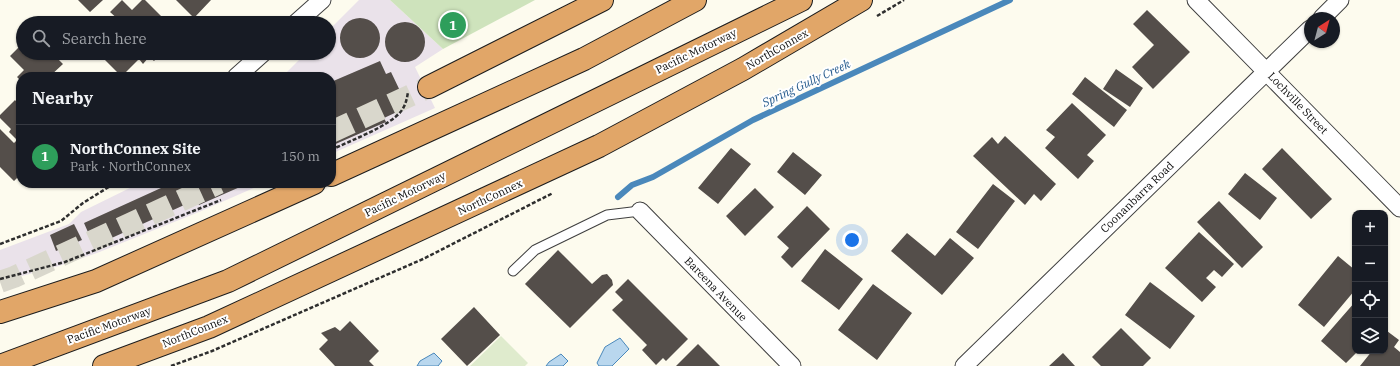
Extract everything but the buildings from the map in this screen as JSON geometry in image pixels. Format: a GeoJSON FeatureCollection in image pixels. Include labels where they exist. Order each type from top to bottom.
{"type":"FeatureCollection","features":[{"type":"Feature","properties":{"kind":"highway"},"geometry":{"type":"LineString","coordinates":[[419,87],[602,0]]}},
{"type":"Feature","properties":{"kind":"highway"},"geometry":{"type":"LineString","coordinates":[[336,173],[584,59],[695,0]]}},
{"type":"Feature","properties":{"kind":"highway","name":"Pacific Motorway"},"geometry":{"type":"LineString","coordinates":[[0,366],[228,281],[801,0]]}},
{"type":"Feature","properties":{"kind":"highway","name":"NorthConnex"},"geometry":{"type":"LineString","coordinates":[[104,366],[209,327],[599,146],[743,69],[861,0]]}},
{"type":"Feature","properties":{"kind":"highway"},"geometry":{"type":"LineString","coordinates":[[0,312],[96,280],[303,188]]}},
{"type":"Feature","properties":{"kind":"street"},"geometry":{"type":"LineString","coordinates":[[304,16],[322,0]]}},
{"type":"Feature","properties":{"kind":"street","name":"Lochville Street"},"geometry":{"type":"LineString","coordinates":[[1196,0],[1400,208]]}},
{"type":"Feature","properties":{"kind":"street"},"geometry":{"type":"LineString","coordinates":[[1328,12],[1340,0]]}},
{"type":"Feature","properties":{"kind":"street","name":"Coonanbarra Road"},"geometry":{"type":"LineString","coordinates":[[964,366],[1304,35]]}},
{"type":"Feature","properties":{"kind":"street"},"geometry":{"type":"LineString","coordinates":[[242,72],[255,60]]}},
{"type":"Feature","properties":{"kind":"street","name":"Bareena Avenue"},"geometry":{"type":"LineString","coordinates":[[640,211],[792,366]]}},
{"type":"Feature","properties":{"kind":"lane"},"geometry":{"type":"LineString","coordinates":[[513,271],[535,250],[607,215],[640,211]]}},
{"type":"Feature","properties":{"kind":"path"},"geometry":{"type":"LineString","coordinates":[[336,148],[388,123],[402,111],[406,102],[419,87]]}},
{"type":"Feature","properties":{"kind":"path"},"geometry":{"type":"LineString","coordinates":[[0,244],[62,222],[84,203],[107,188]]}},
{"type":"Feature","properties":{"kind":"path"},"geometry":{"type":"LineString","coordinates":[[0,279],[65,262],[228,197]]}},
{"type":"Feature","properties":{"kind":"shaded area"},"geometry":{"type":"Polygon","coordinates":[[[359,0],[390,0],[443,49],[415,67],[435,108],[336,152],[336,72],[287,72],[299,60],[336,60],[336,23],[359,0]]]}},
{"type":"Feature","properties":{"kind":"shaded area"},"geometry":{"type":"Polygon","coordinates":[[[130,188],[254,188],[199,212],[97,253],[59,266],[0,282],[0,250],[69,224],[81,212],[130,188]]]}},
{"type":"Feature","properties":{"kind":"green space"},"geometry":{"type":"Polygon","coordinates":[[[390,0],[535,0],[443,49],[390,0]]]}},
{"type":"Feature","properties":{"kind":"green space"},"geometry":{"type":"Polygon","coordinates":[[[501,336],[528,363],[525,366],[470,366],[501,336]]]}},
{"type":"Feature","properties":{"kind":"water"},"geometry":{"type":"Polygon","coordinates":[[[620,338],[629,349],[612,366],[599,366],[597,363],[605,347],[620,338]]]}},
{"type":"Feature","properties":{"kind":"water"},"geometry":{"type":"Polygon","coordinates":[[[434,353],[442,361],[438,366],[417,366],[420,361],[434,353]]]}},
{"type":"Feature","properties":{"kind":"water"},"geometry":{"type":"Polygon","coordinates":[[[561,354],[568,361],[563,366],[546,366],[549,362],[561,354]]]}},
{"type":"Feature","properties":{"kind":"waterway","name":"Spring Gully Creek"},"geometry":{"type":"LineString","coordinates":[[618,197],[632,185],[653,177],[753,120],[1010,0]]}},
{"type":"Feature","properties":{"kind":"tunnel"},"geometry":{"type":"LineString","coordinates":[[336,130],[429,87]]}},
{"type":"Feature","properties":{"kind":"tunnel"},"geometry":{"type":"LineString","coordinates":[[0,282],[14,277],[208,188]]}},
{"type":"Feature","properties":{"kind":"place","name":"NorthConnex Site"},"geometry":{"type":"Point","coordinates":[453,25]}}]}
